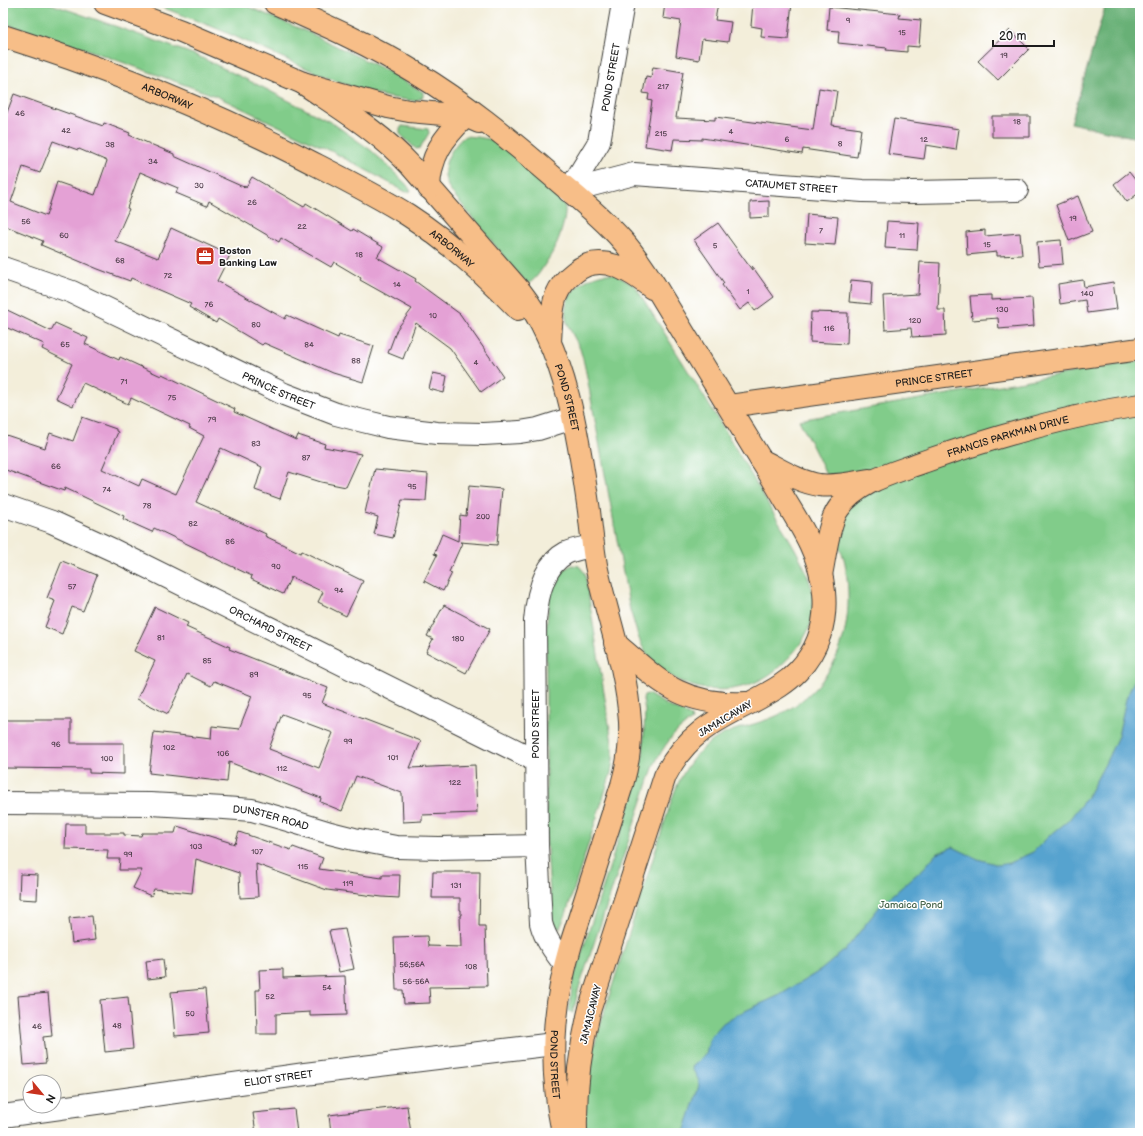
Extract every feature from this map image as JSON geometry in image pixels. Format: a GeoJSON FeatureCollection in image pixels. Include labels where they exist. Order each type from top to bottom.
{"type":"FeatureCollection","features":[{"type":"Feature","properties":{"kind":"main road","name":"ARBORWAY"},"geometry":{"type":"LineString","coordinates":[[105,3],[181,31],[303,83],[388,107],[409,111],[465,117],[487,126],[508,139]]}},
{"type":"Feature","properties":{"kind":"main road","name":"ARBORWAY"},"geometry":{"type":"LineString","coordinates":[[275,3],[350,37],[416,73],[459,102],[508,139],[605,222],[622,239],[639,262],[661,295],[728,406]]}},
{"type":"Feature","properties":{"kind":"main road","name":"ARBORWAY"},"geometry":{"type":"LineString","coordinates":[[3,36],[63,56],[189,104],[285,149],[384,201],[426,228],[468,262],[501,292],[550,343]]}},
{"type":"Feature","properties":{"kind":"main road","name":"ARBORWAY"},"geometry":{"type":"LineString","coordinates":[[303,83],[385,140],[401,156],[523,294],[540,322],[550,343]]}},
{"type":"Feature","properties":{"kind":"main road"},"geometry":{"type":"LineString","coordinates":[[429,188],[435,155],[448,134],[465,117]]}},
{"type":"Feature","properties":{"kind":"main road"},"geometry":{"type":"LineString","coordinates":[[550,343],[556,296],[568,278],[578,269],[599,262],[609,264],[634,275],[661,295]]}},
{"type":"Feature","properties":{"kind":"main road","name":"POND STREET"},"geometry":{"type":"LineString","coordinates":[[550,343],[565,384],[573,418],[589,509],[593,546]]}},
{"type":"Feature","properties":{"kind":"main road","name":"PRINCE STREET"},"geometry":{"type":"LineString","coordinates":[[728,406],[1140,349]]}},
{"type":"Feature","properties":{"kind":"main road","name":"FRANCIS PARKMAN DRIVE"},"geometry":{"type":"LineString","coordinates":[[821,575],[829,534],[835,514],[855,492],[865,485],[879,478],[946,454],[1035,426],[1101,411],[1140,405]]}},
{"type":"Feature","properties":{"kind":"main road","name":"JAMAICAWAY"},"geometry":{"type":"LineString","coordinates":[[576,1133],[580,1056],[590,1008],[665,776],[675,757],[693,737],[717,721],[772,692],[791,678],[812,653],[824,620],[824,592],[815,554],[806,534],[728,406]]}},
{"type":"Feature","properties":{"kind":"main road","name":"FRANCIS PARKMAN DRIVE"},"geometry":{"type":"LineString","coordinates":[[761,460],[799,478],[818,485],[845,484],[879,478]]}},
{"type":"Feature","properties":{"kind":"main road"},"geometry":{"type":"LineString","coordinates":[[565,966],[627,768],[630,748],[629,714],[626,691],[593,546]]}},
{"type":"Feature","properties":{"kind":"main road"},"geometry":{"type":"LineString","coordinates":[[615,643],[660,682],[685,696],[720,704],[749,703]]}},
{"type":"Feature","properties":{"kind":"main road","name":"POND STREET"},"geometry":{"type":"LineString","coordinates":[[563,1133],[555,1088],[554,1044],[558,1002],[565,966]]}},
{"type":"Feature","properties":{"kind":"street","name":"POND STREET"},"geometry":{"type":"LineString","coordinates":[[569,190],[599,142],[623,3]]}},
{"type":"Feature","properties":{"kind":"street","name":"CATAUMET STREET"},"geometry":{"type":"LineString","coordinates":[[569,190],[634,174],[863,191],[912,192],[1017,190]]}},
{"type":"Feature","properties":{"kind":"street","name":"PRINCE STREET"},"geometry":{"type":"LineString","coordinates":[[3,268],[72,292],[284,394],[336,414],[388,427],[412,430],[482,434],[520,432],[538,429],[573,418]]}},
{"type":"Feature","properties":{"kind":"street","name":"ORCHARD STREET"},"geometry":{"type":"LineString","coordinates":[[3,505],[52,522],[120,553],[535,760]]}},
{"type":"Feature","properties":{"kind":"street","name":"POND STREET"},"geometry":{"type":"LineString","coordinates":[[565,966],[550,946],[541,923],[535,760],[536,608],[546,576],[550,568],[559,558],[570,551],[593,546]]}},
{"type":"Feature","properties":{"kind":"street","name":"DUNSTER ROAD"},"geometry":{"type":"LineString","coordinates":[[3,803],[150,804],[252,810],[354,839],[396,847],[439,848],[537,846]]}},
{"type":"Feature","properties":{"kind":"street","name":"ELIOT STREET"},"geometry":{"type":"LineString","coordinates":[[3,1116],[297,1075],[554,1044]]}},
{"type":"Feature","properties":{"kind":"green space"},"geometry":{"type":"Polygon","coordinates":[[[3,3],[48,3],[198,56],[334,124],[372,151],[406,184],[411,191],[406,192],[333,152],[216,96],[83,48],[3,23],[3,3]]]}},
{"type":"Feature","properties":{"kind":"green space"},"geometry":{"type":"Polygon","coordinates":[[[151,3],[239,3],[308,32],[389,72],[423,92],[423,97],[415,101],[387,97],[358,89],[326,77],[218,29],[151,3]]]}},
{"type":"Feature","properties":{"kind":"green space"},"geometry":{"type":"Polygon","coordinates":[[[1106,3],[1140,3],[1140,139],[1071,123],[1106,3]]]}},
{"type":"Feature","properties":{"kind":"green space"},"geometry":{"type":"Polygon","coordinates":[[[402,126],[428,129],[429,133],[420,148],[416,149],[400,134],[400,129],[402,126]]]}},
{"type":"Feature","properties":{"kind":"green space"},"geometry":{"type":"Polygon","coordinates":[[[465,136],[492,140],[505,146],[545,182],[564,204],[565,216],[555,247],[535,279],[528,284],[518,274],[448,187],[445,172],[448,158],[455,146],[465,136]]]}},
{"type":"Feature","properties":{"kind":"green space"},"geometry":{"type":"Polygon","coordinates":[[[604,274],[614,274],[635,286],[735,448],[796,551],[808,577],[812,590],[814,610],[811,623],[805,636],[794,652],[771,674],[747,685],[731,689],[716,690],[700,688],[685,683],[671,676],[658,666],[647,654],[639,638],[630,610],[585,366],[580,349],[568,326],[566,318],[567,302],[576,288],[589,279],[604,274]]]}},
{"type":"Feature","properties":{"kind":"green space","name":"Jamaica Pond"},"geometry":{"type":"Polygon","coordinates":[[[1140,362],[1140,1133],[586,1133],[584,1118],[591,1056],[677,785],[696,756],[713,741],[734,730],[762,722],[782,713],[806,697],[821,682],[832,665],[840,647],[846,627],[848,585],[844,558],[838,543],[842,520],[828,480],[799,420],[1140,362]]]}},
{"type":"Feature","properties":{"kind":"green space"},"geometry":{"type":"Polygon","coordinates":[[[572,565],[579,566],[585,573],[613,749],[613,760],[611,773],[566,914],[560,928],[555,927],[552,920],[546,835],[546,630],[550,593],[561,571],[572,565]]]}},
{"type":"Feature","properties":{"kind":"green space"},"geometry":{"type":"Polygon","coordinates":[[[648,694],[670,707],[689,715],[692,720],[679,729],[661,752],[654,765],[578,991],[573,1013],[569,1011],[573,980],[636,785],[643,755],[645,711],[643,699],[644,695],[648,694]]]}},
{"type":"Feature","properties":{"kind":"water","name":"Jamaica Pond"},"geometry":{"type":"Polygon","coordinates":[[[1140,667],[1140,1133],[684,1133],[699,1085],[692,1068],[693,1065],[706,1054],[710,1038],[723,1023],[736,1015],[780,995],[821,970],[846,949],[880,906],[925,867],[936,854],[953,847],[978,859],[999,865],[1009,863],[1033,852],[1048,837],[1068,821],[1087,797],[1105,764],[1118,736],[1126,699],[1140,667]]]}},
{"type":"Feature","properties":{"kind":"building"},"geometry":{"type":"Polygon","coordinates":[[[665,3],[718,3],[715,20],[731,22],[728,42],[702,39],[699,60],[676,56],[681,21],[663,18],[665,3]]]}},
{"type":"Feature","properties":{"kind":"building"},"geometry":{"type":"Polygon","coordinates":[[[753,3],[792,3],[788,39],[761,37],[762,28],[751,26],[753,3]]]}},
{"type":"Feature","properties":{"kind":"building"},"geometry":{"type":"Polygon","coordinates":[[[829,7],[900,14],[899,18],[921,20],[919,47],[907,46],[907,52],[886,50],[887,48],[838,43],[839,31],[827,30],[829,7]]]}},
{"type":"Feature","properties":{"kind":"building"},"geometry":{"type":"Polygon","coordinates":[[[1010,30],[1029,49],[998,80],[978,61],[1010,30]]]}},
{"type":"Feature","properties":{"kind":"building"},"geometry":{"type":"Polygon","coordinates":[[[653,67],[683,72],[676,118],[715,120],[715,117],[813,130],[819,88],[837,91],[832,125],[861,129],[857,157],[803,149],[802,154],[702,138],[702,140],[674,139],[672,150],[645,146],[652,101],[648,100],[649,94],[643,93],[646,77],[651,78],[653,67]]]}},
{"type":"Feature","properties":{"kind":"building"},"geometry":{"type":"Polygon","coordinates":[[[14,94],[103,126],[104,123],[130,133],[129,135],[174,154],[174,156],[241,186],[246,187],[252,177],[304,207],[306,203],[352,231],[353,229],[383,247],[377,257],[416,279],[415,281],[460,314],[503,376],[481,392],[450,348],[416,323],[403,359],[388,353],[397,329],[412,309],[360,280],[361,278],[334,262],[331,267],[281,238],[279,242],[209,201],[207,206],[176,193],[178,188],[140,172],[127,208],[129,209],[115,241],[158,258],[171,228],[230,255],[217,281],[285,319],[287,315],[338,338],[339,335],[374,346],[363,382],[333,373],[264,343],[262,345],[218,319],[216,323],[189,307],[191,304],[131,278],[130,281],[41,245],[43,241],[3,225],[3,123],[14,94]],[[53,141],[40,173],[23,167],[11,202],[46,216],[57,182],[95,195],[107,161],[79,149],[78,150],[53,141]]]}},
{"type":"Feature","properties":{"kind":"building"},"geometry":{"type":"Polygon","coordinates":[[[992,116],[1030,116],[1030,137],[992,137],[992,116]]]}},
{"type":"Feature","properties":{"kind":"building"},"geometry":{"type":"Polygon","coordinates":[[[894,119],[959,129],[956,150],[926,145],[924,159],[888,154],[894,119]]]}},
{"type":"Feature","properties":{"kind":"building"},"geometry":{"type":"Polygon","coordinates":[[[1129,172],[1140,186],[1140,192],[1127,202],[1114,184],[1129,172]]]}},
{"type":"Feature","properties":{"kind":"building"},"geometry":{"type":"Polygon","coordinates":[[[1078,196],[1092,232],[1069,241],[1056,205],[1078,196]]]}},
{"type":"Feature","properties":{"kind":"building"},"geometry":{"type":"Polygon","coordinates":[[[769,201],[769,217],[750,218],[750,202],[769,201]]]}},
{"type":"Feature","properties":{"kind":"building"},"geometry":{"type":"Polygon","coordinates":[[[807,214],[838,217],[835,245],[805,243],[807,214]]]}},
{"type":"Feature","properties":{"kind":"building"},"geometry":{"type":"Polygon","coordinates":[[[887,221],[919,223],[917,250],[885,248],[887,221]]]}},
{"type":"Feature","properties":{"kind":"building"},"geometry":{"type":"Polygon","coordinates":[[[718,223],[752,270],[752,266],[774,297],[755,311],[749,303],[740,310],[722,285],[724,283],[694,240],[718,223]]]}},
{"type":"Feature","properties":{"kind":"building"},"geometry":{"type":"Polygon","coordinates":[[[985,230],[985,236],[1020,233],[1022,255],[997,256],[997,252],[967,255],[966,232],[985,230]]]}},
{"type":"Feature","properties":{"kind":"building"},"geometry":{"type":"Polygon","coordinates":[[[1061,240],[1063,264],[1039,266],[1037,242],[1061,240]]]}},
{"type":"Feature","properties":{"kind":"building"},"geometry":{"type":"Polygon","coordinates":[[[920,262],[940,263],[938,310],[945,310],[946,335],[912,337],[911,328],[885,330],[883,296],[918,294],[920,262]]]}},
{"type":"Feature","properties":{"kind":"building"},"geometry":{"type":"Polygon","coordinates":[[[851,280],[872,282],[871,304],[849,302],[851,280]]]}},
{"type":"Feature","properties":{"kind":"building"},"geometry":{"type":"Polygon","coordinates":[[[1083,280],[1084,287],[1113,282],[1117,309],[1087,313],[1085,300],[1060,304],[1058,284],[1083,280]]]}},
{"type":"Feature","properties":{"kind":"building"},"geometry":{"type":"Polygon","coordinates":[[[991,295],[991,300],[1032,298],[1034,326],[999,329],[998,318],[972,320],[970,296],[991,295]]]}},
{"type":"Feature","properties":{"kind":"building"},"geometry":{"type":"Polygon","coordinates":[[[3,308],[51,331],[55,323],[88,338],[85,344],[119,360],[120,357],[161,376],[162,374],[235,409],[234,412],[296,440],[298,435],[325,444],[324,447],[361,454],[346,487],[321,482],[289,472],[280,499],[255,490],[262,467],[221,448],[196,502],[266,534],[265,536],[301,553],[302,551],[363,581],[346,616],[318,602],[323,592],[291,577],[283,594],[251,579],[252,576],[206,553],[154,528],[152,532],[123,519],[124,516],[65,488],[64,491],[3,469],[3,434],[45,448],[50,433],[73,441],[82,417],[116,429],[118,432],[102,469],[139,486],[142,479],[176,494],[204,436],[189,428],[190,426],[131,398],[128,404],[83,383],[73,406],[56,398],[72,364],[42,349],[44,344],[3,326],[3,308]]]}},
{"type":"Feature","properties":{"kind":"building"},"geometry":{"type":"Polygon","coordinates":[[[811,312],[848,313],[847,344],[810,342],[811,312]]]}},
{"type":"Feature","properties":{"kind":"building"},"geometry":{"type":"Polygon","coordinates":[[[433,373],[447,376],[444,393],[429,389],[433,373]]]}},
{"type":"Feature","properties":{"kind":"building"},"geometry":{"type":"Polygon","coordinates":[[[375,469],[428,474],[426,501],[402,500],[393,538],[374,534],[378,517],[365,513],[375,469]]]}},
{"type":"Feature","properties":{"kind":"building"},"geometry":{"type":"Polygon","coordinates":[[[469,486],[502,489],[497,545],[460,542],[462,543],[449,572],[452,573],[443,591],[424,581],[437,555],[434,554],[442,534],[458,541],[460,515],[466,516],[469,486]]]}},
{"type":"Feature","properties":{"kind":"building"},"geometry":{"type":"Polygon","coordinates":[[[62,561],[97,575],[83,611],[72,607],[62,634],[45,627],[55,601],[47,598],[62,561]]]}},
{"type":"Feature","properties":{"kind":"building"},"geometry":{"type":"Polygon","coordinates":[[[444,605],[490,629],[466,673],[426,652],[433,639],[427,636],[444,605]]]}},
{"type":"Feature","properties":{"kind":"building"},"geometry":{"type":"Polygon","coordinates":[[[155,607],[188,623],[186,627],[230,647],[229,649],[328,688],[322,703],[421,741],[410,768],[475,765],[477,813],[422,815],[422,821],[403,822],[402,793],[356,776],[342,811],[320,802],[321,798],[229,762],[227,782],[149,773],[154,732],[211,739],[212,726],[239,729],[252,696],[214,681],[211,686],[187,674],[168,714],[137,699],[155,661],[134,651],[155,607]],[[282,714],[269,749],[319,768],[333,733],[282,714]]]}},
{"type":"Feature","properties":{"kind":"building"},"geometry":{"type":"Polygon","coordinates":[[[3,720],[71,720],[71,743],[124,743],[124,774],[89,773],[89,769],[3,768],[3,720]]]}},
{"type":"Feature","properties":{"kind":"building"},"geometry":{"type":"Polygon","coordinates":[[[66,824],[85,824],[85,833],[124,833],[124,835],[141,836],[142,833],[175,833],[177,826],[235,844],[239,832],[291,850],[293,847],[323,858],[319,869],[382,878],[382,875],[400,875],[399,898],[327,890],[256,864],[258,897],[240,898],[239,873],[196,859],[192,893],[154,889],[151,896],[133,888],[142,870],[119,870],[120,859],[107,859],[108,850],[65,849],[66,824]]]}},
{"type":"Feature","properties":{"kind":"building"},"geometry":{"type":"Polygon","coordinates":[[[433,872],[480,872],[479,926],[485,926],[487,986],[429,987],[430,1003],[404,1004],[403,990],[396,990],[394,937],[427,936],[428,946],[461,947],[460,898],[432,898],[433,872]]]}},
{"type":"Feature","properties":{"kind":"building"},"geometry":{"type":"Polygon","coordinates":[[[20,874],[38,875],[37,900],[19,899],[20,874]]]}},
{"type":"Feature","properties":{"kind":"building"},"geometry":{"type":"Polygon","coordinates":[[[92,916],[95,940],[72,943],[69,918],[92,916]]]}},
{"type":"Feature","properties":{"kind":"building"},"geometry":{"type":"Polygon","coordinates":[[[345,929],[354,969],[339,972],[329,931],[345,929]]]}},
{"type":"Feature","properties":{"kind":"building"},"geometry":{"type":"Polygon","coordinates":[[[163,959],[165,977],[148,979],[146,961],[163,959]]]}},
{"type":"Feature","properties":{"kind":"building"},"geometry":{"type":"Polygon","coordinates":[[[283,969],[283,978],[345,976],[347,1015],[310,1016],[310,1012],[276,1014],[276,1034],[257,1034],[256,990],[260,990],[259,970],[283,969]]]}},
{"type":"Feature","properties":{"kind":"building"},"geometry":{"type":"Polygon","coordinates":[[[205,989],[209,1033],[175,1036],[171,992],[205,989]]]}},
{"type":"Feature","properties":{"kind":"building"},"geometry":{"type":"Polygon","coordinates":[[[48,993],[52,1036],[43,1037],[46,1063],[24,1065],[18,996],[48,993]]]}},
{"type":"Feature","properties":{"kind":"building"},"geometry":{"type":"Polygon","coordinates":[[[128,997],[133,1049],[105,1052],[100,1000],[128,997]]]}},
{"type":"Feature","properties":{"kind":"building"},"geometry":{"type":"Polygon","coordinates":[[[407,1106],[411,1133],[331,1133],[329,1115],[407,1106]]]}},
{"type":"Feature","properties":{"kind":"building"},"geometry":{"type":"Polygon","coordinates":[[[294,1109],[297,1133],[256,1133],[253,1113],[294,1109]]]}},
{"type":"Feature","properties":{"kind":"place","name":"Boston Banking Law"},"geometry":{"type":"Point","coordinates":[205,256]}}]}
